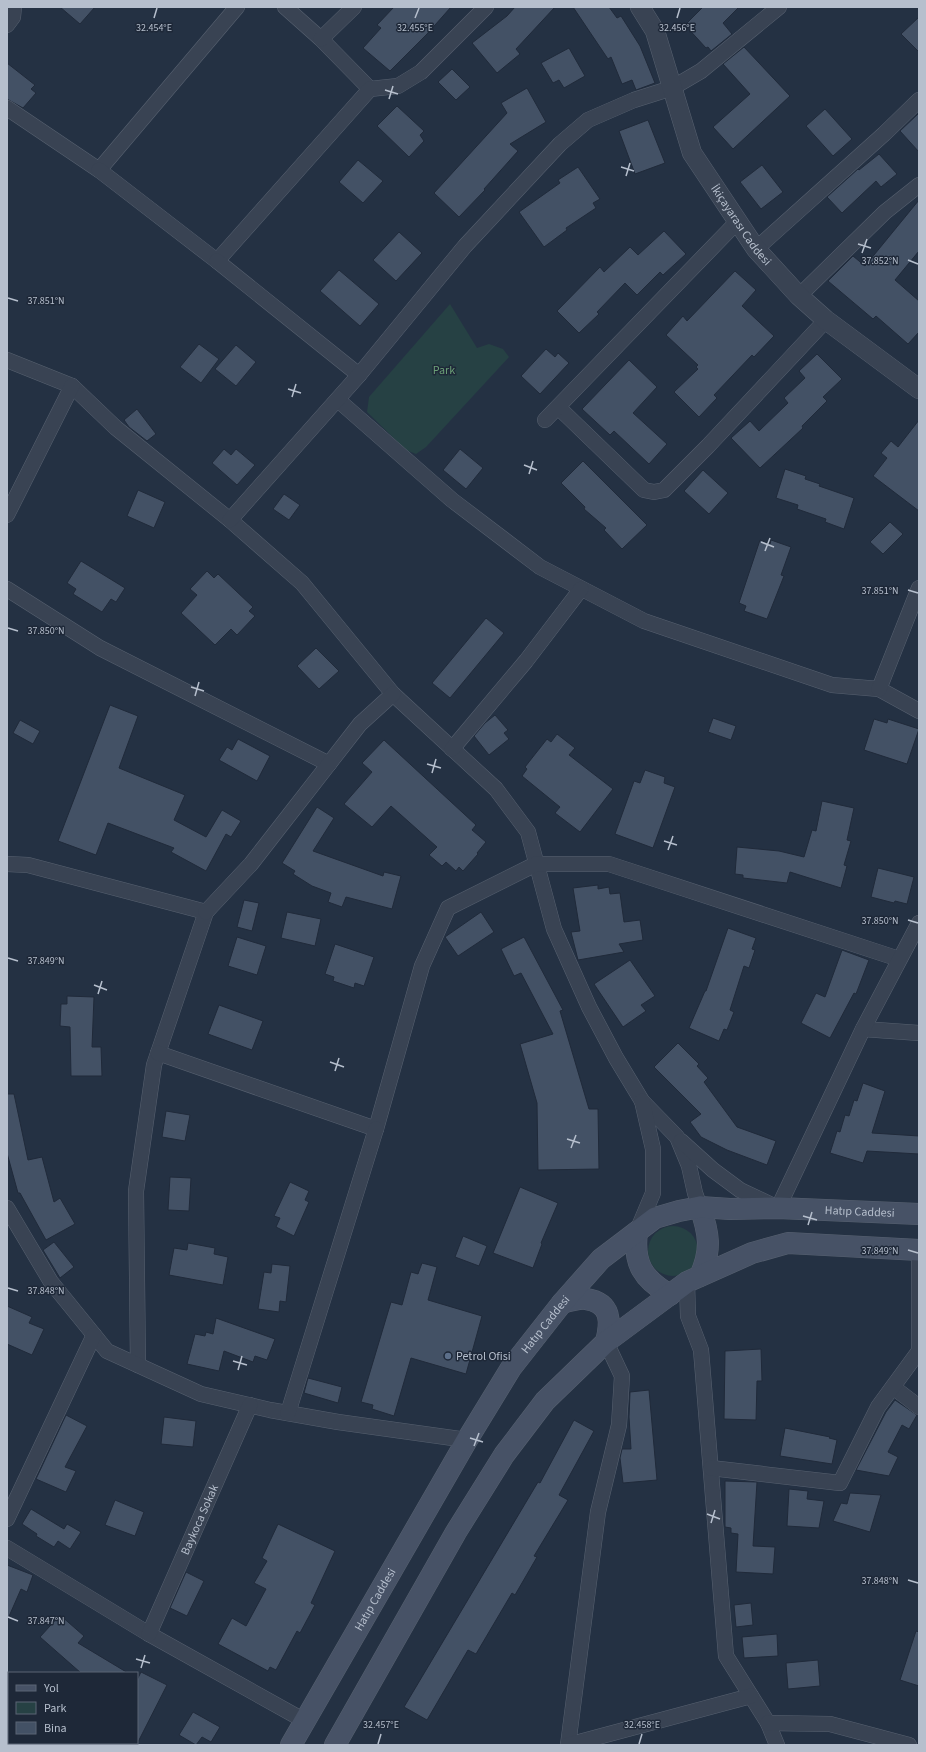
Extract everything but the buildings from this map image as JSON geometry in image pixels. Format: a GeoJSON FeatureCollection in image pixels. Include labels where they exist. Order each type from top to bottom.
{"type":"FeatureCollection","features":[{"type":"Feature","properties":{"kind":"main road","name":"Hatıp Caddesi"},"geometry":{"type":"LineString","coordinates":[[291,1745],[467,1440],[511,1368],[562,1303],[601,1258],[655,1218],[678,1211],[700,1207],[730,1209],[778,1208],[919,1214]]}},
{"type":"Feature","properties":{"kind":"main road"},"geometry":{"type":"LineString","coordinates":[[694,1279],[708,1256],[707,1232],[700,1207]]}},
{"type":"Feature","properties":{"kind":"main road"},"geometry":{"type":"LineString","coordinates":[[637,1232],[635,1244],[637,1260],[642,1272],[654,1284],[670,1295]]}},
{"type":"Feature","properties":{"kind":"main road"},"geometry":{"type":"LineString","coordinates":[[335,1745],[456,1532],[504,1455],[545,1401],[606,1342],[694,1279],[752,1253],[788,1244],[919,1250]]}},
{"type":"Feature","properties":{"kind":"main road"},"geometry":{"type":"LineString","coordinates":[[562,1303],[586,1299],[601,1304],[609,1316],[609,1329],[606,1342]]}},
{"type":"Feature","properties":{"kind":"street"},"geometry":{"type":"LineString","coordinates":[[7,25],[13,17],[14,7]]}},
{"type":"Feature","properties":{"kind":"street"},"geometry":{"type":"LineString","coordinates":[[99,170],[237,7]]}},
{"type":"Feature","properties":{"kind":"street"},"geometry":{"type":"LineString","coordinates":[[285,7],[321,40],[370,89]]}},
{"type":"Feature","properties":{"kind":"street"},"geometry":{"type":"LineString","coordinates":[[321,40],[354,7]]}},
{"type":"Feature","properties":{"kind":"street"},"geometry":{"type":"LineString","coordinates":[[217,261],[370,89],[398,86],[421,72],[486,7]]}},
{"type":"Feature","properties":{"kind":"street","name":"İkiçayarası Caddesi"},"geometry":{"type":"LineString","coordinates":[[640,7],[655,31],[692,153],[756,249],[798,296],[826,320],[919,389]]}},
{"type":"Feature","properties":{"kind":"street"},"geometry":{"type":"LineString","coordinates":[[230,520],[338,400],[465,246],[560,144],[588,120],[634,100],[672,88],[701,72],[779,7]]}},
{"type":"Feature","properties":{"kind":"street"},"geometry":{"type":"LineString","coordinates":[[756,249],[879,139],[919,100]]}},
{"type":"Feature","properties":{"kind":"street"},"geometry":{"type":"LineString","coordinates":[[7,108],[99,170],[217,261],[359,375]]}},
{"type":"Feature","properties":{"kind":"street"},"geometry":{"type":"LineString","coordinates":[[798,296],[885,212],[919,185]]}},
{"type":"Feature","properties":{"kind":"street"},"geometry":{"type":"LineString","coordinates":[[545,420],[737,222]]}},
{"type":"Feature","properties":{"kind":"street"},"geometry":{"type":"LineString","coordinates":[[558,407],[644,490],[654,492],[664,490],[708,446],[826,320]]}},
{"type":"Feature","properties":{"kind":"street"},"geometry":{"type":"LineString","coordinates":[[7,360],[72,386],[116,428],[230,520],[302,583],[393,694],[496,789],[528,832],[554,929],[589,1007],[616,1058],[642,1101],[677,1137],[713,1170],[740,1190],[778,1208],[863,1029],[919,923]]}},
{"type":"Feature","properties":{"kind":"street"},"geometry":{"type":"LineString","coordinates":[[7,515],[72,386]]}},
{"type":"Feature","properties":{"kind":"street"},"geometry":{"type":"LineString","coordinates":[[338,400],[452,500],[540,567],[644,622],[824,683],[879,689],[919,711]]}},
{"type":"Feature","properties":{"kind":"street"},"geometry":{"type":"LineString","coordinates":[[452,749],[526,661],[581,588]]}},
{"type":"Feature","properties":{"kind":"street"},"geometry":{"type":"LineString","coordinates":[[879,689],[919,588]]}},
{"type":"Feature","properties":{"kind":"street"},"geometry":{"type":"LineString","coordinates":[[7,589],[100,648],[329,764]]}},
{"type":"Feature","properties":{"kind":"street"},"geometry":{"type":"LineString","coordinates":[[138,1365],[136,1191],[154,1065],[206,912],[251,864],[360,724],[393,694]]}},
{"type":"Feature","properties":{"kind":"street"},"geometry":{"type":"LineString","coordinates":[[7,864],[28,865],[206,912]]}},
{"type":"Feature","properties":{"kind":"street"},"geometry":{"type":"LineString","coordinates":[[288,1413],[376,1129],[422,966],[448,908],[536,864],[609,864],[899,959]]}},
{"type":"Feature","properties":{"kind":"street"},"geometry":{"type":"LineString","coordinates":[[863,1029],[919,1033]]}},
{"type":"Feature","properties":{"kind":"street"},"geometry":{"type":"LineString","coordinates":[[158,1053],[376,1129]]}},
{"type":"Feature","properties":{"kind":"street"},"geometry":{"type":"LineString","coordinates":[[637,1232],[653,1193],[652,1148],[642,1101]]}},
{"type":"Feature","properties":{"kind":"street"},"geometry":{"type":"LineString","coordinates":[[677,1137],[690,1166],[695,1193],[700,1207]]}},
{"type":"Feature","properties":{"kind":"street"},"geometry":{"type":"LineString","coordinates":[[7,1208],[51,1282],[107,1351],[201,1394],[338,1422],[467,1440]]}},
{"type":"Feature","properties":{"kind":"street"},"geometry":{"type":"LineString","coordinates":[[711,1468],[840,1484],[878,1407],[919,1351],[919,1250]]}},
{"type":"Feature","properties":{"kind":"street"},"geometry":{"type":"LineString","coordinates":[[694,1279],[688,1316],[701,1350],[726,1656],[768,1723],[777,1745]]}},
{"type":"Feature","properties":{"kind":"street"},"geometry":{"type":"LineString","coordinates":[[7,1519],[94,1335]]}},
{"type":"Feature","properties":{"kind":"street"},"geometry":{"type":"LineString","coordinates":[[606,1342],[622,1376],[619,1425],[598,1512],[568,1745],[751,1696]]}},
{"type":"Feature","properties":{"kind":"street"},"geometry":{"type":"LineString","coordinates":[[893,1387],[919,1407]]}},
{"type":"Feature","properties":{"kind":"street","name":"Baykoca Sokak"},"geometry":{"type":"LineString","coordinates":[[149,1634],[250,1405]]}},
{"type":"Feature","properties":{"kind":"street"},"geometry":{"type":"LineString","coordinates":[[7,1548],[149,1634],[305,1721]]}},
{"type":"Feature","properties":{"kind":"street"},"geometry":{"type":"LineString","coordinates":[[768,1723],[830,1724],[909,1745]]}},
{"type":"Feature","properties":{"kind":"green space","name":"Park"},"geometry":{"type":"Polygon","coordinates":[[[450,304],[477,348],[489,344],[503,349],[509,357],[426,447],[416,454],[406,450],[367,412],[369,397],[450,304]]]}},
{"type":"Feature","properties":{"kind":"green space"},"geometry":{"type":"Polygon","coordinates":[[[668,1226],[678,1226],[691,1233],[698,1246],[698,1256],[691,1269],[678,1276],[668,1276],[659,1272],[652,1265],[648,1256],[648,1246],[652,1237],[659,1230],[668,1226]]]}},
{"type":"Feature","properties":{"kind":"place","name":"Petrol Ofisi"},"geometry":{"type":"Point","coordinates":[448,1356]}}]}
